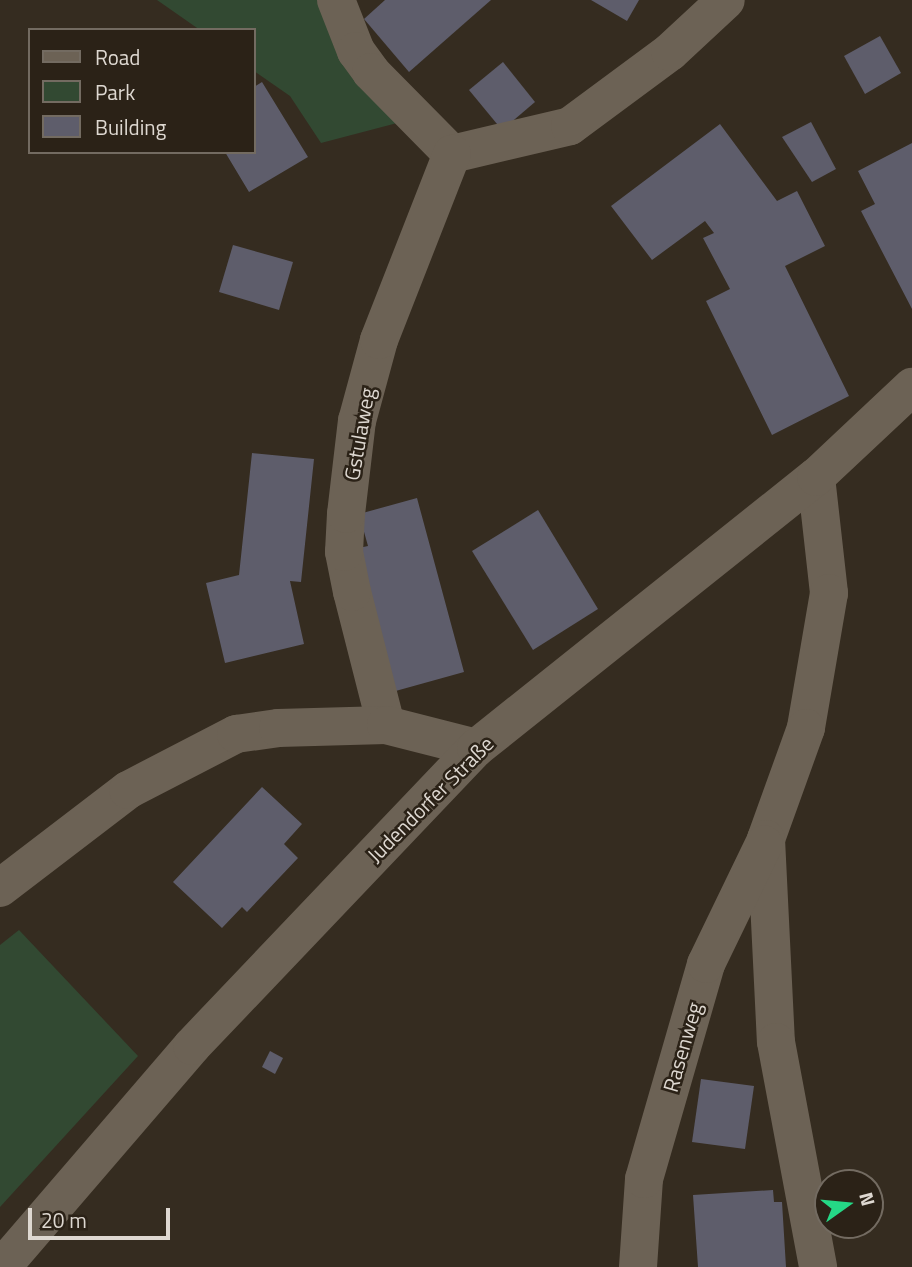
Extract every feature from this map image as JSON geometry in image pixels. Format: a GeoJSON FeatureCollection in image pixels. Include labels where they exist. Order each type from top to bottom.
{"type":"FeatureCollection","features":[{"type":"Feature","properties":{"kind":"street"},"geometry":{"type":"LineString","coordinates":[[336,0],[356,51],[371,72],[452,154],[570,126],[670,52],[726,0]]}},
{"type":"Feature","properties":{"kind":"street","name":"Gstulaweg"},"geometry":{"type":"LineString","coordinates":[[386,724],[344,552],[346,514],[357,421],[379,340],[452,154]]}},
{"type":"Feature","properties":{"kind":"street","name":"Judendorfer Straße"},"geometry":{"type":"LineString","coordinates":[[2,1267],[192,1046],[476,748],[816,477],[912,387]]}},
{"type":"Feature","properties":{"kind":"street","name":"Rasenweg"},"geometry":{"type":"LineString","coordinates":[[638,1267],[643,1179],[706,964],[766,839],[806,728],[829,593],[816,477]]}},
{"type":"Feature","properties":{"kind":"street"},"geometry":{"type":"LineString","coordinates":[[0,888],[128,790],[221,739],[278,728],[386,724],[476,748]]}},
{"type":"Feature","properties":{"kind":"street","name":"Rasenweg"},"geometry":{"type":"LineString","coordinates":[[766,839],[776,1042],[818,1267]]}},
{"type":"Feature","properties":{"kind":"green space"},"geometry":{"type":"Polygon","coordinates":[[[157,0],[325,0],[401,122],[321,143],[290,96],[256,72],[256,28],[197,28],[157,0]]]}},
{"type":"Feature","properties":{"kind":"green space"},"geometry":{"type":"Polygon","coordinates":[[[19,930],[138,1056],[0,1207],[0,945],[19,930]]]}},
{"type":"Feature","properties":{"kind":"building"},"geometry":{"type":"Polygon","coordinates":[[[385,0],[491,0],[409,72],[364,19],[385,0]]]}},
{"type":"Feature","properties":{"kind":"building"},"geometry":{"type":"Polygon","coordinates":[[[591,0],[639,0],[627,21],[591,0]]]}},
{"type":"Feature","properties":{"kind":"building"},"geometry":{"type":"Polygon","coordinates":[[[880,36],[901,73],[865,94],[844,56],[880,36]]]}},
{"type":"Feature","properties":{"kind":"building"},"geometry":{"type":"Polygon","coordinates":[[[503,62],[535,102],[502,130],[469,90],[503,62]]]}},
{"type":"Feature","properties":{"kind":"building"},"geometry":{"type":"Polygon","coordinates":[[[262,82],[308,157],[249,192],[226,154],[256,154],[256,86],[262,82]]]}},
{"type":"Feature","properties":{"kind":"building"},"geometry":{"type":"Polygon","coordinates":[[[811,122],[836,169],[812,182],[782,137],[811,122]]]}},
{"type":"Feature","properties":{"kind":"building"},"geometry":{"type":"Polygon","coordinates":[[[720,124],[777,201],[797,191],[825,246],[785,266],[849,396],[772,435],[706,301],[730,289],[703,238],[714,233],[705,221],[652,260],[611,206],[720,124]]]}},
{"type":"Feature","properties":{"kind":"building"},"geometry":{"type":"Polygon","coordinates":[[[912,143],[912,309],[861,211],[875,204],[858,171],[912,143]]]}},
{"type":"Feature","properties":{"kind":"building"},"geometry":{"type":"Polygon","coordinates":[[[233,245],[293,262],[279,310],[219,292],[233,245]]]}},
{"type":"Feature","properties":{"kind":"building"},"geometry":{"type":"Polygon","coordinates":[[[252,453],[314,459],[301,582],[290,581],[304,644],[225,663],[206,583],[239,575],[252,453]]]}},
{"type":"Feature","properties":{"kind":"building"},"geometry":{"type":"Polygon","coordinates":[[[417,498],[464,672],[392,692],[354,549],[368,546],[359,514],[417,498]]]}},
{"type":"Feature","properties":{"kind":"building"},"geometry":{"type":"Polygon","coordinates":[[[538,510],[598,609],[533,650],[472,551],[538,510]]]}},
{"type":"Feature","properties":{"kind":"building"},"geometry":{"type":"Polygon","coordinates":[[[262,787],[302,824],[284,844],[298,858],[247,912],[242,907],[222,928],[173,882],[262,787]]]}},
{"type":"Feature","properties":{"kind":"building"},"geometry":{"type":"Polygon","coordinates":[[[270,1051],[283,1058],[275,1074],[262,1067],[270,1051]]]}},
{"type":"Feature","properties":{"kind":"building"},"geometry":{"type":"Polygon","coordinates":[[[701,1079],[754,1086],[745,1149],[692,1142],[701,1079]]]}},
{"type":"Feature","properties":{"kind":"building"},"geometry":{"type":"Polygon","coordinates":[[[773,1190],[774,1202],[782,1202],[786,1267],[698,1267],[693,1195],[773,1190]]]}}]}
